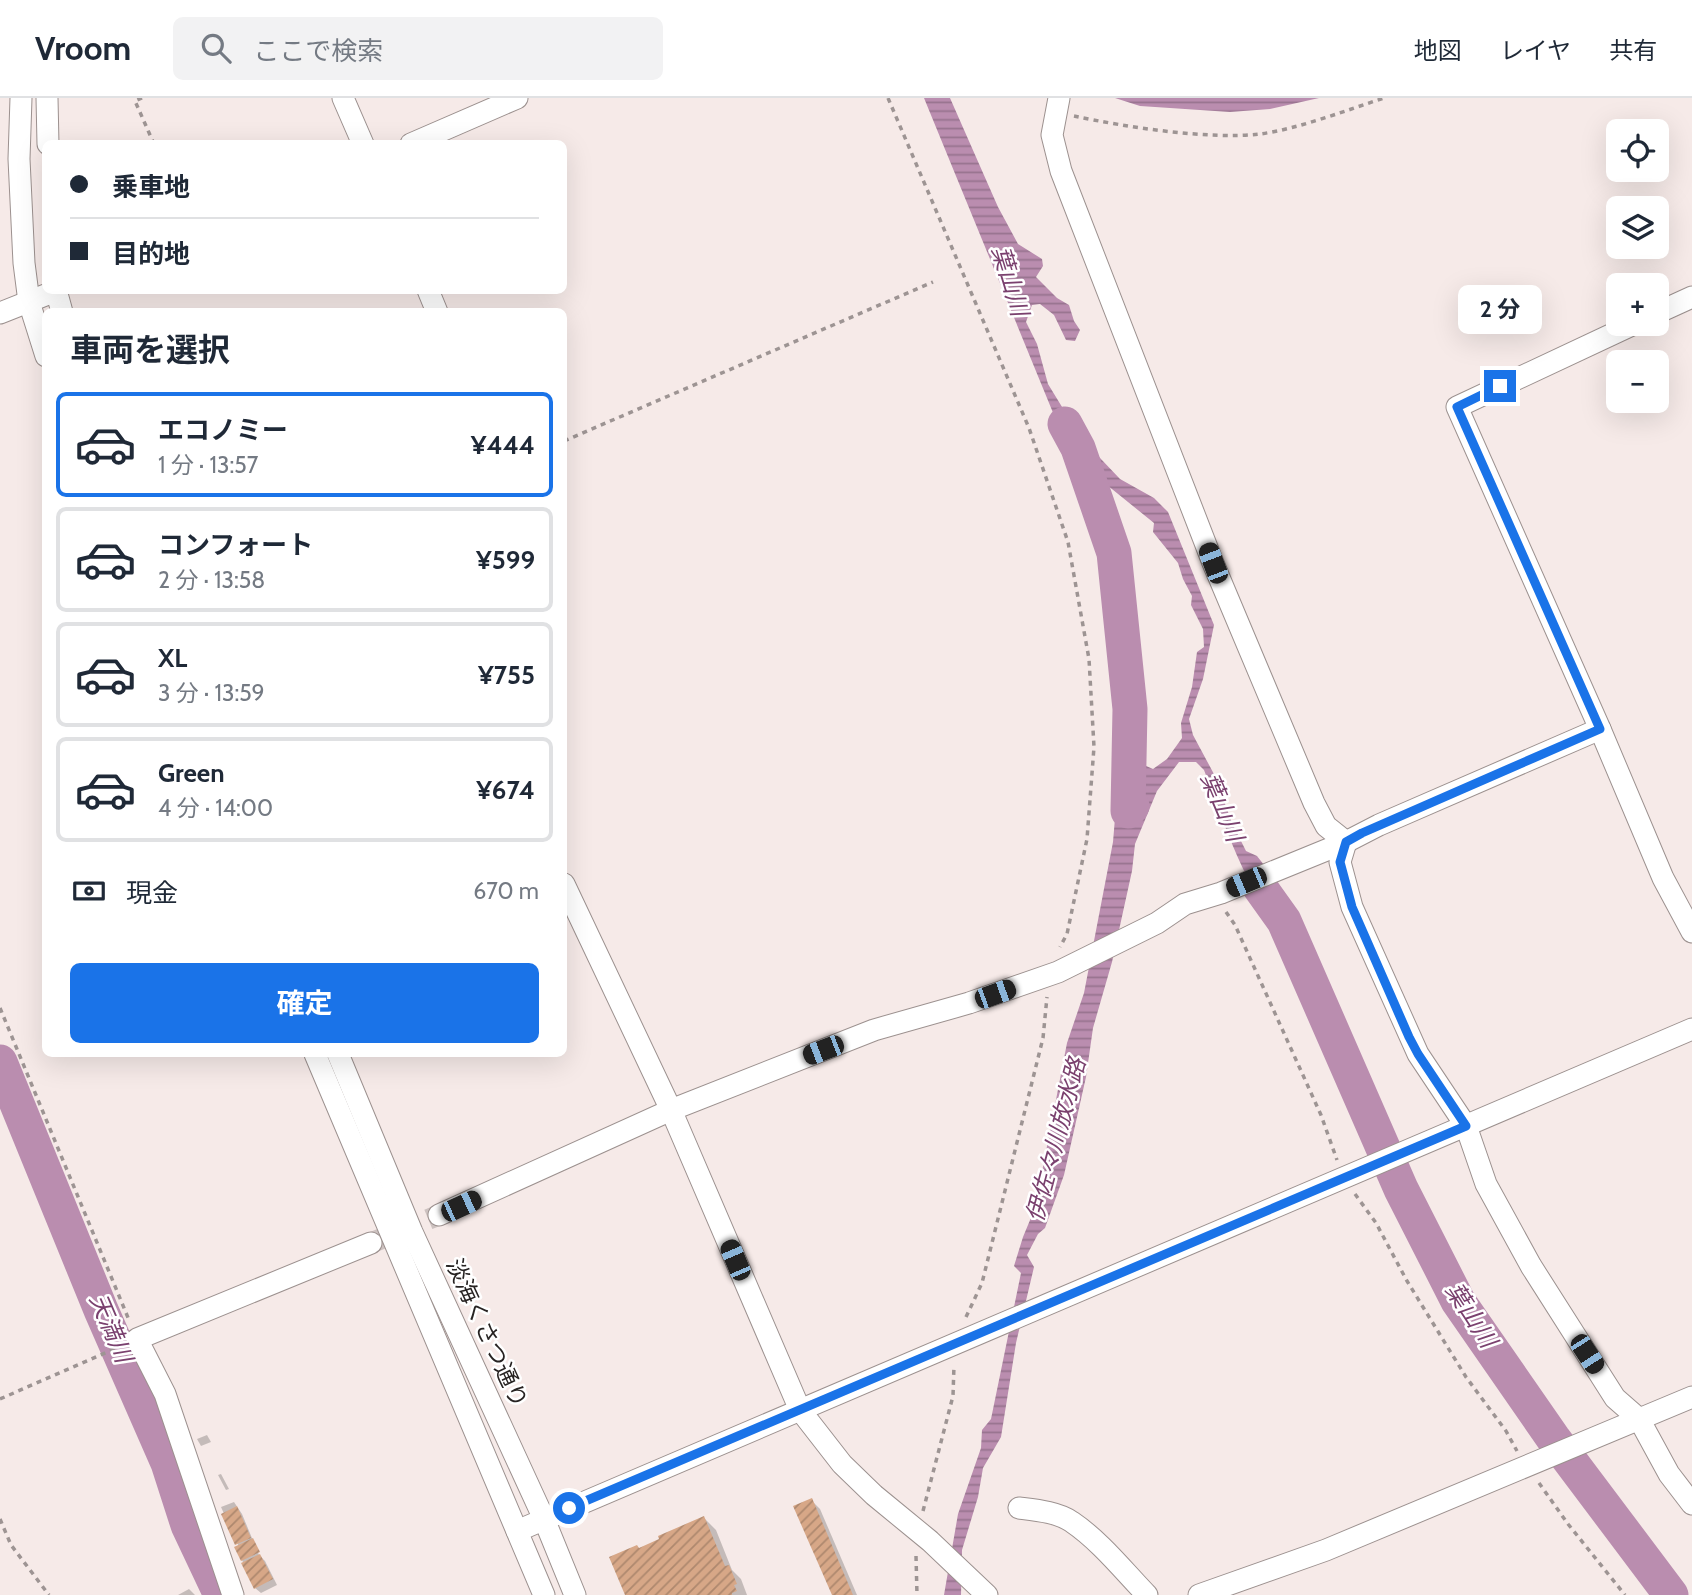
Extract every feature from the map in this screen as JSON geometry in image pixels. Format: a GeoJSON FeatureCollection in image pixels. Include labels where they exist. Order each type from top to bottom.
{"type":"FeatureCollection","features":[{"type":"Feature","properties":{"kind":"street"},"geometry":{"type":"LineString","coordinates":[[21,98],[19,159],[24,263],[29,302],[42,343]]}},
{"type":"Feature","properties":{"kind":"street"},"geometry":{"type":"LineString","coordinates":[[47,98],[48,140]]}},
{"type":"Feature","properties":{"kind":"street"},"geometry":{"type":"LineString","coordinates":[[343,98],[361,140]]}},
{"type":"Feature","properties":{"kind":"street"},"geometry":{"type":"LineString","coordinates":[[420,140],[517,98]]}},
{"type":"Feature","properties":{"kind":"street"},"geometry":{"type":"LineString","coordinates":[[1057,105],[1052,135],[1061,171],[1213,563],[1314,803],[1326,826],[1346,842]]}},
{"type":"Feature","properties":{"kind":"street"},"geometry":{"type":"LineString","coordinates":[[0,313],[49,294]]}},
{"type":"Feature","properties":{"kind":"street"},"geometry":{"type":"LineString","coordinates":[[1669,308],[1692,297]]}},
{"type":"Feature","properties":{"kind":"street"},"geometry":{"type":"LineString","coordinates":[[1608,336],[1457,407],[1663,878],[1692,932]]}},
{"type":"Feature","properties":{"kind":"street"},"geometry":{"type":"LineString","coordinates":[[439,1216],[671,1110],[874,1030],[969,1003],[1052,974],[1149,927],[1185,904],[1217,894],[1346,842],[1379,825],[1600,729]]}},
{"type":"Feature","properties":{"kind":"street"},"geometry":{"type":"LineString","coordinates":[[1346,842],[1340,862],[1352,907],[1418,1054],[1466,1126],[1486,1184],[1531,1266],[1615,1398],[1636,1421],[1669,1475],[1692,1504]]}},
{"type":"Feature","properties":{"kind":"street"},"geometry":{"type":"LineString","coordinates":[[567,890],[671,1110],[800,1410],[842,1464],[987,1595]]}},
{"type":"Feature","properties":{"kind":"street"},"geometry":{"type":"LineString","coordinates":[[517,1531],[1692,1029]]}},
{"type":"Feature","properties":{"kind":"street","name":"淡海くさつ通り"},"geometry":{"type":"LineString","coordinates":[[316,1057],[544,1595]]}},
{"type":"Feature","properties":{"kind":"street","name":"淡海くさつ通り"},"geometry":{"type":"LineString","coordinates":[[339,1057],[412,1232],[544,1519],[575,1595]]}},
{"type":"Feature","properties":{"kind":"street"},"geometry":{"type":"LineString","coordinates":[[233,1595],[166,1394],[138,1339],[371,1243]]}},
{"type":"Feature","properties":{"kind":"street"},"geometry":{"type":"LineString","coordinates":[[1199,1595],[1326,1550],[1692,1397]]}},
{"type":"Feature","properties":{"kind":"street"},"geometry":{"type":"LineString","coordinates":[[1019,1508],[1070,1520],[1147,1595]]}},
{"type":"Feature","properties":{"kind":"path"},"geometry":{"type":"LineString","coordinates":[[142,98],[135,101],[153,140]]}},
{"type":"Feature","properties":{"kind":"path"},"geometry":{"type":"LineString","coordinates":[[888,98],[1029,428],[1068,542],[1089,659],[1094,747],[1087,839],[1067,934],[1052,974],[1043,1038],[982,1283],[955,1345],[953,1396],[927,1501],[920,1517],[924,1536],[917,1595]]}},
{"type":"Feature","properties":{"kind":"path"},"geometry":{"type":"LineString","coordinates":[[1057,105],[1093,120],[1200,134],[1261,134],[1384,98]]}},
{"type":"Feature","properties":{"kind":"path"},"geometry":{"type":"LineString","coordinates":[[567,440],[933,282]]}},
{"type":"Feature","properties":{"kind":"path"},"geometry":{"type":"LineString","coordinates":[[1217,894],[1235,925],[1321,1115],[1344,1178],[1376,1223],[1466,1377],[1568,1524],[1625,1595]]}},
{"type":"Feature","properties":{"kind":"path"},"geometry":{"type":"LineString","coordinates":[[0,1008],[138,1339],[0,1399]]}},
{"type":"Feature","properties":{"kind":"path"},"geometry":{"type":"LineString","coordinates":[[0,1519],[11,1545],[49,1595]]}},
{"type":"Feature","properties":{"kind":"water","name":"伊佐々川放水路"},"geometry":{"type":"Polygon","coordinates":[[[924,98],[950,98],[998,207],[1018,244],[1042,259],[1043,266],[1036,277],[1057,298],[1069,305],[1080,330],[1075,341],[1066,340],[1054,315],[1040,304],[1032,305],[1026,322],[1037,344],[1048,384],[1081,438],[1120,479],[1154,498],[1168,512],[1214,625],[1203,679],[1189,719],[1193,735],[1215,776],[1232,823],[1246,851],[1257,856],[1275,879],[1282,912],[1292,927],[1277,921],[1254,891],[1234,850],[1204,770],[1196,762],[1179,762],[1157,791],[1135,844],[1132,871],[1112,962],[1093,1028],[1086,1077],[1064,1175],[1045,1228],[1038,1234],[1027,1255],[1034,1267],[1016,1343],[1001,1437],[983,1468],[978,1497],[962,1550],[961,1595],[944,1595],[958,1514],[981,1448],[982,1430],[991,1419],[1021,1273],[1014,1266],[1035,1208],[1067,1043],[1084,993],[1113,842],[1119,770],[1144,765],[1153,769],[1167,759],[1182,738],[1181,723],[1192,687],[1197,652],[1204,647],[1203,629],[1191,605],[1192,596],[1178,563],[1153,532],[1154,523],[1091,469],[1072,459],[924,98]]]}},
{"type":"Feature","properties":{"kind":"water"},"geometry":{"type":"Polygon","coordinates":[[[1115,98],[1319,98],[1270,109],[1230,112],[1140,106],[1115,98]]]}},
{"type":"Feature","properties":{"kind":"building"},"geometry":{"type":"Polygon","coordinates":[[[812,1498],[853,1595],[832,1595],[793,1506],[812,1498]]]}},
{"type":"Feature","properties":{"kind":"building"},"geometry":{"type":"Polygon","coordinates":[[[237,1506],[251,1538],[235,1545],[221,1514],[237,1506]]]}},
{"type":"Feature","properties":{"kind":"building"},"geometry":{"type":"Polygon","coordinates":[[[704,1516],[725,1566],[729,1565],[737,1591],[732,1595],[625,1595],[609,1557],[637,1545],[639,1548],[659,1539],[658,1536],[704,1516]]]}},
{"type":"Feature","properties":{"kind":"building"},"geometry":{"type":"Polygon","coordinates":[[[253,1538],[260,1552],[241,1561],[234,1547],[253,1538]]]}},
{"type":"Feature","properties":{"kind":"building"},"geometry":{"type":"Polygon","coordinates":[[[260,1554],[273,1579],[254,1589],[241,1563],[260,1554]]]}},
{"type":"Feature","properties":{"kind":"waterway","name":"葉山川"},"geometry":{"type":"LineString","coordinates":[[1065,424],[1078,448],[1114,553],[1130,709],[1128,811],[1132,806]]}},
{"type":"Feature","properties":{"kind":"waterway","name":"葉山川"},"geometry":{"type":"LineString","coordinates":[[1259,886],[1284,921],[1401,1189],[1458,1301],[1553,1438],[1671,1595]]}},
{"type":"Feature","properties":{"kind":"waterway","name":"天満川"},"geometry":{"type":"LineString","coordinates":[[0,1062],[101,1310],[168,1463],[188,1525],[221,1595]]}},
{"type":"Feature","properties":{"kind":"tunnel"},"geometry":{"type":"LineString","coordinates":[[371,1243],[439,1215]]}},
{"type":"Feature","properties":{"kind":"route"},"geometry":{"type":"LineString","coordinates":[[569,1508],[1466,1126],[1409,1037],[1352,907],[1340,862],[1346,842],[1362,833],[1600,729],[1457,407],[1500,386]]}}]}
